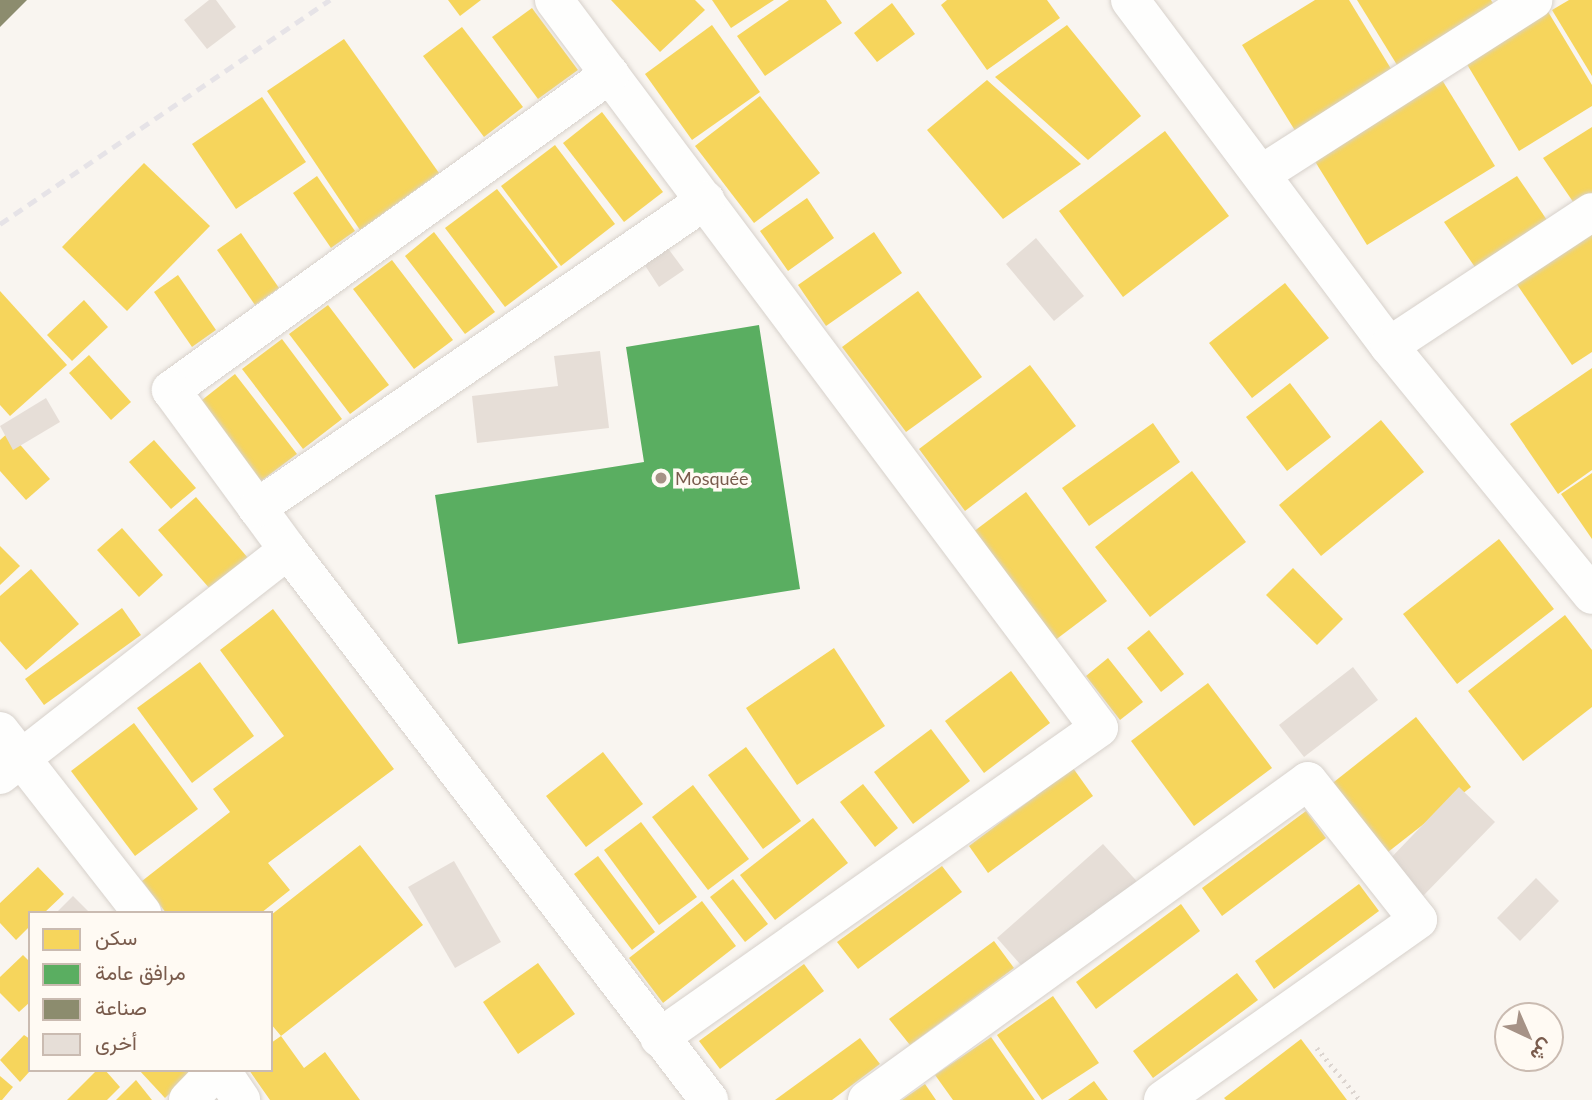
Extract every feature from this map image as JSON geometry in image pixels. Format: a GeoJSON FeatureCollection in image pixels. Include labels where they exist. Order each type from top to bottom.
{"type":"FeatureCollection","features":[{"type":"Feature","properties":{"kind":"street"},"geometry":{"type":"LineString","coordinates":[[554,0],[1099,728],[659,1038]]}},
{"type":"Feature","properties":{"kind":"street"},"geometry":{"type":"LineString","coordinates":[[1129,0],[1263,173],[1389,346],[1592,595]]}},
{"type":"Feature","properties":{"kind":"street"},"geometry":{"type":"LineString","coordinates":[[1263,173],[1533,0]]}},
{"type":"Feature","properties":{"kind":"street"},"geometry":{"type":"LineString","coordinates":[[610,74],[171,390],[288,551],[709,1100]]}},
{"type":"Feature","properties":{"kind":"street"},"geometry":{"type":"LineString","coordinates":[[257,508],[706,200]]}},
{"type":"Feature","properties":{"kind":"street"},"geometry":{"type":"LineString","coordinates":[[1389,346],[1592,212]]}},
{"type":"Feature","properties":{"kind":"street"},"geometry":{"type":"LineString","coordinates":[[140,911],[6,754],[288,551]]}},
{"type":"Feature","properties":{"kind":"street"},"geometry":{"type":"LineString","coordinates":[[867,1100],[1308,781],[1418,920],[1285,1009],[1163,1100]]}},
{"type":"Feature","properties":{"kind":"street"},"geometry":{"type":"LineString","coordinates":[[188,1100],[217,1072]]}},
{"type":"Feature","properties":{"kind":"street"},"geometry":{"type":"LineString","coordinates":[[221,1072],[242,1100]]}},
{"type":"Feature","properties":{"kind":"path"},"geometry":{"type":"LineString","coordinates":[[1285,1009],[1360,1100]]}},
{"type":"Feature","properties":{"kind":"building: سكن"},"geometry":{"type":"Polygon","coordinates":[[[448,0],[481,0],[460,16],[448,0]]]}},
{"type":"Feature","properties":{"kind":"building: سكن"},"geometry":{"type":"Polygon","coordinates":[[[611,0],[695,0],[705,10],[660,52],[611,0]]]}},
{"type":"Feature","properties":{"kind":"building: سكن"},"geometry":{"type":"Polygon","coordinates":[[[712,0],[774,0],[731,28],[712,0]]]}},
{"type":"Feature","properties":{"kind":"building: سكن"},"geometry":{"type":"Polygon","coordinates":[[[789,0],[826,0],[842,23],[765,76],[737,36],[789,0]]]}},
{"type":"Feature","properties":{"kind":"building: سكن"},"geometry":{"type":"Polygon","coordinates":[[[947,0],[1047,0],[1060,18],[987,70],[941,5],[947,0]]]}},
{"type":"Feature","properties":{"kind":"building: سكن"},"geometry":{"type":"Polygon","coordinates":[[[1315,0],[1349,0],[1396,77],[1299,137],[1242,45],[1315,0]]]}},
{"type":"Feature","properties":{"kind":"building: سكن"},"geometry":{"type":"Polygon","coordinates":[[[1357,0],[1491,0],[1499,13],[1402,73],[1357,0]]]}},
{"type":"Feature","properties":{"kind":"building: سكن"},"geometry":{"type":"Polygon","coordinates":[[[1569,0],[1592,0],[1592,76],[1552,10],[1569,0]]]}},
{"type":"Feature","properties":{"kind":"building: سكن"},"geometry":{"type":"Polygon","coordinates":[[[892,3],[915,34],[877,62],[854,33],[892,3]]]}},
{"type":"Feature","properties":{"kind":"building: سكن"},"geometry":{"type":"Polygon","coordinates":[[[532,8],[578,70],[538,99],[492,37],[532,8]]]}},
{"type":"Feature","properties":{"kind":"building: سكن"},"geometry":{"type":"Polygon","coordinates":[[[1547,10],[1592,85],[1592,106],[1519,151],[1465,61],[1547,10]]]}},
{"type":"Feature","properties":{"kind":"building: سكن"},"geometry":{"type":"Polygon","coordinates":[[[712,25],[760,92],[692,140],[645,74],[712,25]]]}},
{"type":"Feature","properties":{"kind":"building: سكن"},"geometry":{"type":"Polygon","coordinates":[[[1067,25],[1141,116],[1088,160],[995,77],[1067,25]]]}},
{"type":"Feature","properties":{"kind":"building: سكن"},"geometry":{"type":"Polygon","coordinates":[[[462,27],[523,107],[484,137],[423,56],[462,27]]]}},
{"type":"Feature","properties":{"kind":"building: سكن"},"geometry":{"type":"Polygon","coordinates":[[[344,39],[439,173],[360,230],[267,91],[344,39]]]}},
{"type":"Feature","properties":{"kind":"building: سكن"},"geometry":{"type":"Polygon","coordinates":[[[1439,75],[1495,166],[1367,245],[1311,155],[1439,75]]]}},
{"type":"Feature","properties":{"kind":"building: سكن"},"geometry":{"type":"Polygon","coordinates":[[[987,80],[1081,164],[1003,219],[927,130],[987,80]]]}},
{"type":"Feature","properties":{"kind":"building: سكن"},"geometry":{"type":"Polygon","coordinates":[[[760,96],[820,173],[754,223],[695,146],[760,96]]]}},
{"type":"Feature","properties":{"kind":"building: سكن"},"geometry":{"type":"Polygon","coordinates":[[[262,97],[306,162],[236,209],[192,144],[262,97]]]}},
{"type":"Feature","properties":{"kind":"building: سكن"},"geometry":{"type":"Polygon","coordinates":[[[602,112],[663,192],[624,222],[563,143],[602,112]]]}},
{"type":"Feature","properties":{"kind":"building: سكن"},"geometry":{"type":"Polygon","coordinates":[[[1592,127],[1592,199],[1578,209],[1543,158],[1592,127]]]}},
{"type":"Feature","properties":{"kind":"building: سكن"},"geometry":{"type":"Polygon","coordinates":[[[1165,131],[1229,216],[1123,297],[1059,211],[1165,131]]]}},
{"type":"Feature","properties":{"kind":"building: سكن"},"geometry":{"type":"Polygon","coordinates":[[[555,145],[615,224],[561,266],[501,186],[555,145]]]}},
{"type":"Feature","properties":{"kind":"building: سكن"},"geometry":{"type":"Polygon","coordinates":[[[144,163],[210,226],[127,311],[62,247],[144,163]]]}},
{"type":"Feature","properties":{"kind":"building: سكن"},"geometry":{"type":"Polygon","coordinates":[[[317,176],[355,231],[331,248],[293,193],[317,176]]]}},
{"type":"Feature","properties":{"kind":"building: سكن"},"geometry":{"type":"Polygon","coordinates":[[[1517,176],[1551,226],[1479,273],[1444,222],[1517,176]]]}},
{"type":"Feature","properties":{"kind":"building: سكن"},"geometry":{"type":"Polygon","coordinates":[[[497,189],[558,267],[505,307],[445,228],[497,189]]]}},
{"type":"Feature","properties":{"kind":"building: سكن"},"geometry":{"type":"Polygon","coordinates":[[[807,198],[834,238],[788,271],[760,231],[807,198]]]}},
{"type":"Feature","properties":{"kind":"building: سكن"},"geometry":{"type":"Polygon","coordinates":[[[1592,231],[1592,352],[1572,365],[1516,283],[1592,231]]]}},
{"type":"Feature","properties":{"kind":"building: سكن"},"geometry":{"type":"Polygon","coordinates":[[[434,232],[495,312],[465,334],[405,256],[434,232]]]}},
{"type":"Feature","properties":{"kind":"building: سكن"},"geometry":{"type":"Polygon","coordinates":[[[874,232],[902,273],[826,326],[798,285],[874,232]]]}},
{"type":"Feature","properties":{"kind":"building: سكن"},"geometry":{"type":"Polygon","coordinates":[[[241,233],[279,288],[255,305],[217,250],[241,233]]]}},
{"type":"Feature","properties":{"kind":"building: سكن"},"geometry":{"type":"Polygon","coordinates":[[[392,260],[453,340],[414,369],[353,289],[392,260]]]}},
{"type":"Feature","properties":{"kind":"building: سكن"},"geometry":{"type":"Polygon","coordinates":[[[178,275],[216,330],[192,347],[154,292],[178,275]]]}},
{"type":"Feature","properties":{"kind":"building: سكن"},"geometry":{"type":"Polygon","coordinates":[[[1285,283],[1329,338],[1252,398],[1209,343],[1285,283]]]}},
{"type":"Feature","properties":{"kind":"building: سكن"},"geometry":{"type":"Polygon","coordinates":[[[0,291],[67,365],[10,416],[0,405],[0,291]]]}},
{"type":"Feature","properties":{"kind":"building: سكن"},"geometry":{"type":"Polygon","coordinates":[[[918,291],[982,377],[906,432],[842,347],[918,291]]]}},
{"type":"Feature","properties":{"kind":"building: سكن"},"geometry":{"type":"Polygon","coordinates":[[[84,300],[108,327],[72,361],[47,335],[84,300]]]}},
{"type":"Feature","properties":{"kind":"building: سكن"},"geometry":{"type":"Polygon","coordinates":[[[328,305],[389,385],[350,414],[289,334],[328,305]]]}},
{"type":"Feature","properties":{"kind":"building: سكن"},"geometry":{"type":"Polygon","coordinates":[[[282,339],[342,419],[303,449],[242,369],[282,339]]]}},
{"type":"Feature","properties":{"kind":"building: سكن"},"geometry":{"type":"Polygon","coordinates":[[[89,355],[131,402],[111,420],[69,373],[89,355]]]}},
{"type":"Feature","properties":{"kind":"building: سكن"},"geometry":{"type":"Polygon","coordinates":[[[1030,365],[1076,426],[965,511],[919,449],[1030,365]]]}},
{"type":"Feature","properties":{"kind":"building: سكن"},"geometry":{"type":"Polygon","coordinates":[[[1592,368],[1592,470],[1558,494],[1510,424],[1592,368]]]}},
{"type":"Feature","properties":{"kind":"building: سكن"},"geometry":{"type":"Polygon","coordinates":[[[235,374],[297,454],[257,484],[197,404],[235,374]]]}},
{"type":"Feature","properties":{"kind":"building: سكن"},"geometry":{"type":"Polygon","coordinates":[[[1290,383],[1331,437],[1287,471],[1246,417],[1290,383]]]}},
{"type":"Feature","properties":{"kind":"building: سكن"},"geometry":{"type":"Polygon","coordinates":[[[1381,420],[1424,472],[1321,556],[1279,505],[1381,420]]]}},
{"type":"Feature","properties":{"kind":"building: سكن"},"geometry":{"type":"Polygon","coordinates":[[[1153,423],[1180,462],[1089,526],[1062,488],[1153,423]]]}},
{"type":"Feature","properties":{"kind":"building: سكن"},"geometry":{"type":"Polygon","coordinates":[[[9,432],[50,479],[26,500],[0,471],[0,440],[9,432]]]}},
{"type":"Feature","properties":{"kind":"building: سكن"},"geometry":{"type":"Polygon","coordinates":[[[154,440],[196,488],[171,509],[129,462],[154,440]]]}},
{"type":"Feature","properties":{"kind":"building: سكن"},"geometry":{"type":"Polygon","coordinates":[[[1192,471],[1246,542],[1150,617],[1095,547],[1192,471]]]}},
{"type":"Feature","properties":{"kind":"building: سكن"},"geometry":{"type":"Polygon","coordinates":[[[1592,473],[1592,539],[1561,494],[1592,473]]]}},
{"type":"Feature","properties":{"kind":"building: سكن"},"geometry":{"type":"Polygon","coordinates":[[[1026,492],[1107,601],[1054,641],[973,532],[1026,492]]]}},
{"type":"Feature","properties":{"kind":"building: سكن"},"geometry":{"type":"Polygon","coordinates":[[[196,497],[248,558],[211,590],[158,530],[196,497]]]}},
{"type":"Feature","properties":{"kind":"building: سكن"},"geometry":{"type":"Polygon","coordinates":[[[122,528],[163,575],[139,597],[97,550],[122,528]]]}},
{"type":"Feature","properties":{"kind":"building: سكن"},"geometry":{"type":"Polygon","coordinates":[[[1499,539],[1554,609],[1457,684],[1403,614],[1499,539]]]}},
{"type":"Feature","properties":{"kind":"building: سكن"},"geometry":{"type":"Polygon","coordinates":[[[0,546],[20,566],[0,585],[0,546]]]}},
{"type":"Feature","properties":{"kind":"building: سكن"},"geometry":{"type":"Polygon","coordinates":[[[1293,568],[1343,619],[1317,645],[1266,595],[1293,568]]]}},
{"type":"Feature","properties":{"kind":"building: سكن"},"geometry":{"type":"Polygon","coordinates":[[[31,569],[79,624],[26,670],[0,641],[0,596],[31,569]]]}},
{"type":"Feature","properties":{"kind":"building: سكن"},"geometry":{"type":"Polygon","coordinates":[[[122,608],[141,635],[44,705],[25,679],[122,608]]]}},
{"type":"Feature","properties":{"kind":"building: سكن"},"geometry":{"type":"Polygon","coordinates":[[[273,609],[394,769],[268,863],[290,890],[264,911],[164,911],[142,881],[230,812],[213,789],[284,736],[220,650],[273,609]]]}},
{"type":"Feature","properties":{"kind":"building: سكن"},"geometry":{"type":"Polygon","coordinates":[[[1565,615],[1592,650],[1592,707],[1523,761],[1468,691],[1565,615]]]}},
{"type":"Feature","properties":{"kind":"building: سكن"},"geometry":{"type":"Polygon","coordinates":[[[1149,630],[1184,674],[1161,692],[1127,648],[1149,630]]]}},
{"type":"Feature","properties":{"kind":"building: سكن"},"geometry":{"type":"Polygon","coordinates":[[[834,648],[885,726],[797,785],[746,708],[834,648]]]}},
{"type":"Feature","properties":{"kind":"building: سكن"},"geometry":{"type":"Polygon","coordinates":[[[1108,658],[1143,702],[1120,720],[1086,676],[1108,658]]]}},
{"type":"Feature","properties":{"kind":"building: سكن"},"geometry":{"type":"Polygon","coordinates":[[[200,662],[254,736],[192,783],[137,708],[200,662]]]}},
{"type":"Feature","properties":{"kind":"building: سكن"},"geometry":{"type":"Polygon","coordinates":[[[1011,671],[1050,723],[984,773],[945,721],[1011,671]]]}},
{"type":"Feature","properties":{"kind":"building: سكن"},"geometry":{"type":"Polygon","coordinates":[[[1208,683],[1272,768],[1194,826],[1131,741],[1208,683]]]}},
{"type":"Feature","properties":{"kind":"building: سكن"},"geometry":{"type":"Polygon","coordinates":[[[1416,717],[1471,787],[1374,863],[1320,793],[1416,717]]]}},
{"type":"Feature","properties":{"kind":"building: سكن"},"geometry":{"type":"Polygon","coordinates":[[[134,723],[198,809],[135,856],[71,771],[134,723]]]}},
{"type":"Feature","properties":{"kind":"building: سكن"},"geometry":{"type":"Polygon","coordinates":[[[931,729],[970,781],[913,824],[874,772],[931,729]]]}},
{"type":"Feature","properties":{"kind":"building: سكن"},"geometry":{"type":"Polygon","coordinates":[[[746,747],[801,821],[763,849],[708,775],[746,747]]]}},
{"type":"Feature","properties":{"kind":"building: سكن"},"geometry":{"type":"Polygon","coordinates":[[[603,752],[643,804],[586,847],[546,796],[603,752]]]}},
{"type":"Feature","properties":{"kind":"building: سكن"},"geometry":{"type":"Polygon","coordinates":[[[1073,768],[1093,796],[988,873],[969,846],[1073,768]]]}},
{"type":"Feature","properties":{"kind":"building: سكن"},"geometry":{"type":"Polygon","coordinates":[[[863,784],[898,828],[875,847],[840,802],[863,784]]]}},
{"type":"Feature","properties":{"kind":"building: سكن"},"geometry":{"type":"Polygon","coordinates":[[[693,785],[749,859],[708,890],[652,817],[693,785]]]}},
{"type":"Feature","properties":{"kind":"building: سكن"},"geometry":{"type":"Polygon","coordinates":[[[1306,811],[1326,838],[1222,916],[1202,888],[1306,811]]]}},
{"type":"Feature","properties":{"kind":"building: سكن"},"geometry":{"type":"Polygon","coordinates":[[[813,818],[848,863],[775,920],[740,875],[813,818]]]}},
{"type":"Feature","properties":{"kind":"building: سكن"},"geometry":{"type":"Polygon","coordinates":[[[641,822],[697,897],[659,925],[604,850],[641,822]]]}},
{"type":"Feature","properties":{"kind":"building: سكن"},"geometry":{"type":"Polygon","coordinates":[[[360,845],[423,925],[281,1036],[273,1026],[273,913],[360,845]]]}},
{"type":"Feature","properties":{"kind":"building: سكن"},"geometry":{"type":"Polygon","coordinates":[[[598,856],[655,932],[632,950],[574,874],[598,856]]]}},
{"type":"Feature","properties":{"kind":"building: سكن"},"geometry":{"type":"Polygon","coordinates":[[[942,866],[962,892],[858,969],[837,942],[942,866]]]}},
{"type":"Feature","properties":{"kind":"building: سكن"},"geometry":{"type":"Polygon","coordinates":[[[38,867],[64,894],[46,911],[28,911],[28,928],[16,940],[0,923],[0,903],[38,867]]]}},
{"type":"Feature","properties":{"kind":"building: سكن"},"geometry":{"type":"Polygon","coordinates":[[[733,879],[768,924],[745,942],[710,897],[733,879]]]}},
{"type":"Feature","properties":{"kind":"building: سكن"},"geometry":{"type":"Polygon","coordinates":[[[1359,884],[1379,911],[1274,989],[1255,961],[1359,884]]]}},
{"type":"Feature","properties":{"kind":"building: سكن"},"geometry":{"type":"Polygon","coordinates":[[[702,901],[736,946],[663,1003],[629,958],[702,901]]]}},
{"type":"Feature","properties":{"kind":"building: سكن"},"geometry":{"type":"Polygon","coordinates":[[[1181,904],[1200,931],[1096,1009],[1076,982],[1181,904]]]}},
{"type":"Feature","properties":{"kind":"building: سكن"},"geometry":{"type":"Polygon","coordinates":[[[994,941],[1014,968],[910,1045],[889,1019],[994,941]]]}},
{"type":"Feature","properties":{"kind":"building: سكن"},"geometry":{"type":"Polygon","coordinates":[[[23,955],[28,960],[28,1004],[19,1012],[0,993],[0,977],[23,955]]]}},
{"type":"Feature","properties":{"kind":"building: سكن"},"geometry":{"type":"Polygon","coordinates":[[[538,963],[575,1014],[518,1054],[483,1002],[538,963]]]}},
{"type":"Feature","properties":{"kind":"building: سكن"},"geometry":{"type":"Polygon","coordinates":[[[804,964],[824,991],[720,1069],[699,1041],[804,964]]]}},
{"type":"Feature","properties":{"kind":"building: سكن"},"geometry":{"type":"Polygon","coordinates":[[[1237,973],[1258,1000],[1153,1078],[1133,1051],[1237,973]]]}},
{"type":"Feature","properties":{"kind":"building: سكن"},"geometry":{"type":"Polygon","coordinates":[[[1053,996],[1099,1063],[1042,1100],[997,1035],[1053,996]]]}},
{"type":"Feature","properties":{"kind":"building: سكن"},"geometry":{"type":"Polygon","coordinates":[[[24,1035],[28,1038],[29,1072],[20,1082],[0,1060],[24,1035]]]}},
{"type":"Feature","properties":{"kind":"building: سكن"},"geometry":{"type":"Polygon","coordinates":[[[281,1036],[304,1068],[325,1052],[360,1100],[270,1100],[250,1072],[273,1072],[273,1042],[281,1036]]]}},
{"type":"Feature","properties":{"kind":"building: سكن"},"geometry":{"type":"Polygon","coordinates":[[[991,1037],[1035,1100],[953,1100],[935,1075],[991,1037]]]}},
{"type":"Feature","properties":{"kind":"building: سكن"},"geometry":{"type":"Polygon","coordinates":[[[860,1038],[880,1064],[832,1100],[775,1100],[860,1038]]]}},
{"type":"Feature","properties":{"kind":"building: سكن"},"geometry":{"type":"Polygon","coordinates":[[[1301,1039],[1347,1100],[1224,1098],[1301,1039]]]}},
{"type":"Feature","properties":{"kind":"building: سكن"},"geometry":{"type":"Polygon","coordinates":[[[95,1072],[107,1072],[120,1087],[107,1100],[67,1100],[95,1072]]]}},
{"type":"Feature","properties":{"kind":"building: سكن"},"geometry":{"type":"Polygon","coordinates":[[[141,1072],[192,1072],[165,1098],[141,1072]]]}},
{"type":"Feature","properties":{"kind":"building: سكن"},"geometry":{"type":"Polygon","coordinates":[[[0,1076],[13,1087],[2,1100],[0,1100],[0,1076]]]}},
{"type":"Feature","properties":{"kind":"building: سكن"},"geometry":{"type":"Polygon","coordinates":[[[136,1080],[152,1100],[116,1100],[136,1080]]]}},
{"type":"Feature","properties":{"kind":"building: سكن"},"geometry":{"type":"Polygon","coordinates":[[[1094,1081],[1108,1100],[1068,1100],[1094,1081]]]}},
{"type":"Feature","properties":{"kind":"building: سكن"},"geometry":{"type":"Polygon","coordinates":[[[925,1084],[936,1100],[902,1100],[925,1084]]]}},
{"type":"Feature","properties":{"kind":"building: مرافق عامة","name":"Mosquée"},"geometry":{"type":"Polygon","coordinates":[[[759,325],[800,589],[458,644],[435,495],[644,462],[626,347],[759,325]]]}},
{"type":"Feature","properties":{"kind":"building: صناعة"},"geometry":{"type":"Polygon","coordinates":[[[0,0],[27,0],[0,27],[0,0]]]}},
{"type":"Feature","properties":{"kind":"building: أخرى"},"geometry":{"type":"Polygon","coordinates":[[[209,0],[216,0],[236,27],[207,49],[184,20],[209,0]]]}},
{"type":"Feature","properties":{"kind":"building: أخرى"},"geometry":{"type":"Polygon","coordinates":[[[1036,238],[1084,296],[1054,321],[1006,264],[1036,238]]]}},
{"type":"Feature","properties":{"kind":"building: أخرى"},"geometry":{"type":"Polygon","coordinates":[[[667,247],[684,270],[659,287],[644,264],[667,247]]]}},
{"type":"Feature","properties":{"kind":"building: أخرى"},"geometry":{"type":"Polygon","coordinates":[[[600,351],[609,428],[477,443],[472,396],[558,386],[554,356],[600,351]]]}},
{"type":"Feature","properties":{"kind":"building: أخرى"},"geometry":{"type":"Polygon","coordinates":[[[46,398],[60,422],[13,450],[0,426],[46,398]]]}},
{"type":"Feature","properties":{"kind":"building: أخرى"},"geometry":{"type":"Polygon","coordinates":[[[1353,667],[1378,700],[1304,757],[1279,725],[1353,667]]]}},
{"type":"Feature","properties":{"kind":"building: أخرى"},"geometry":{"type":"Polygon","coordinates":[[[1459,787],[1495,822],[1422,897],[1387,862],[1459,787]]]}},
{"type":"Feature","properties":{"kind":"building: أخرى"},"geometry":{"type":"Polygon","coordinates":[[[1103,844],[1143,888],[1029,974],[997,938],[1103,844]]]}},
{"type":"Feature","properties":{"kind":"building: أخرى"},"geometry":{"type":"Polygon","coordinates":[[[454,861],[501,942],[455,968],[408,887],[454,861]]]}},
{"type":"Feature","properties":{"kind":"building: أخرى"},"geometry":{"type":"Polygon","coordinates":[[[1536,878],[1559,901],[1520,941],[1497,918],[1536,878]]]}},
{"type":"Feature","properties":{"kind":"building: أخرى"},"geometry":{"type":"Polygon","coordinates":[[[73,896],[88,911],[58,911],[73,896]]]}},
{"type":"Feature","properties":{"kind":"railway"},"geometry":{"type":"LineString","coordinates":[[0,224],[330,0]]}},
{"type":"Feature","properties":{"kind":"place","name":"Mosquée"},"geometry":{"type":"Point","coordinates":[661,478]}}]}
